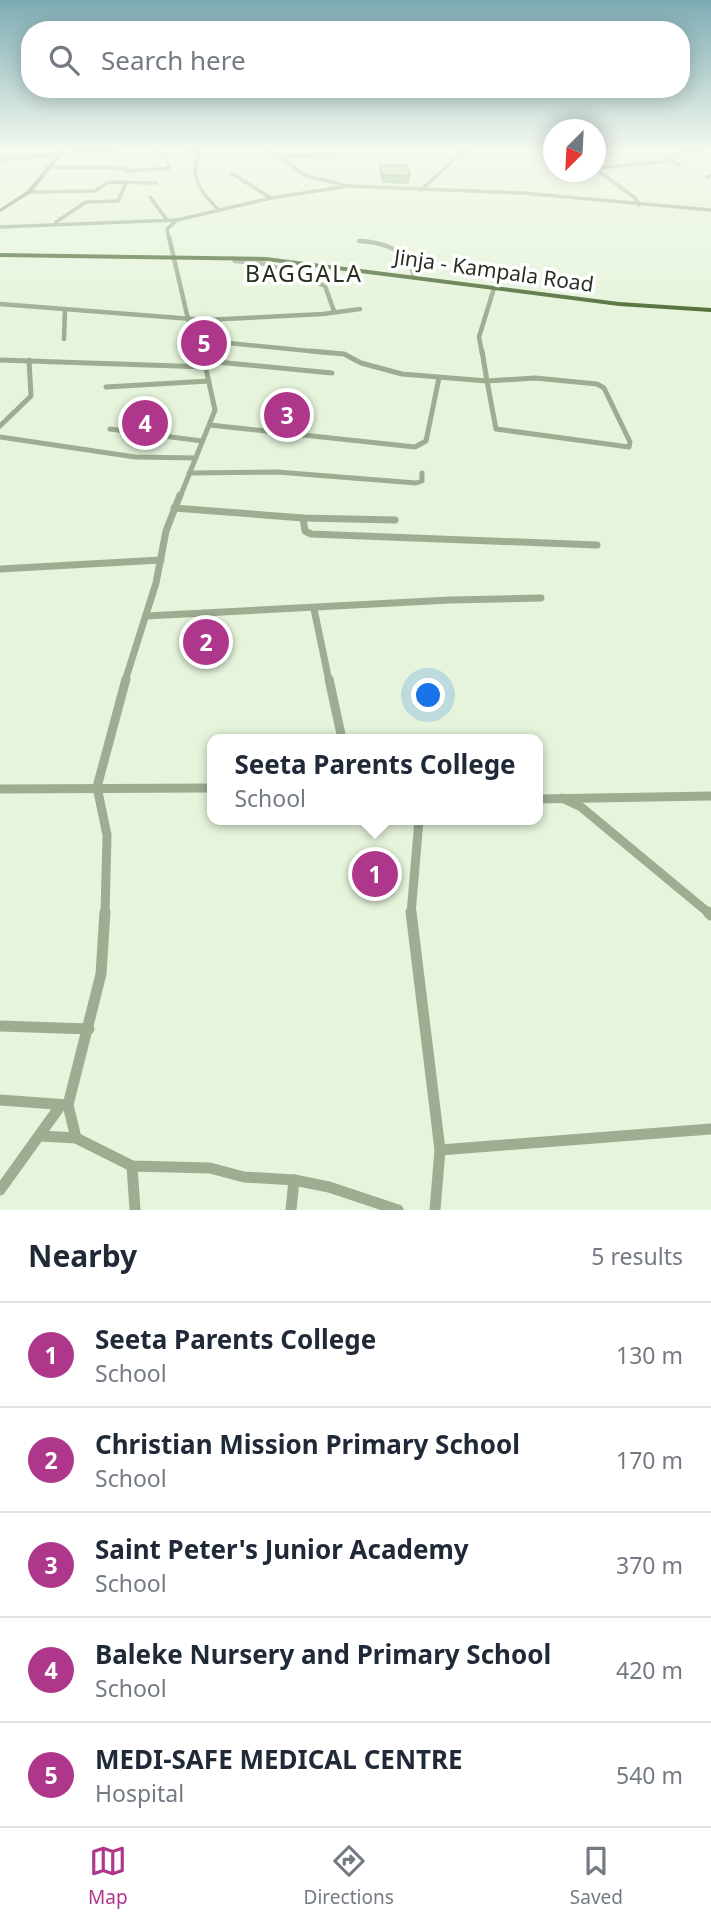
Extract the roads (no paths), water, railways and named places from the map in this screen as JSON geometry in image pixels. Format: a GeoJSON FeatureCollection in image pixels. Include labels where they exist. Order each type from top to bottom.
{"type":"FeatureCollection","features":[{"type":"Feature","properties":{"kind":"highway","name":"Jinja - Kampala Road"},"geometry":{"type":"LineString","coordinates":[[0,256],[174,256],[292,261],[619,304],[711,310]]}},
{"type":"Feature","properties":{"kind":"street"},"geometry":{"type":"LineString","coordinates":[[56,223],[81,205]]}},
{"type":"Feature","properties":{"kind":"street"},"geometry":{"type":"LineString","coordinates":[[156,205],[167,220]]}},
{"type":"Feature","properties":{"kind":"street"},"geometry":{"type":"LineString","coordinates":[[214,205],[219,210]]}},
{"type":"Feature","properties":{"kind":"street"},"geometry":{"type":"LineString","coordinates":[[0,227],[177,220],[239,205]]}},
{"type":"Feature","properties":{"kind":"street"},"geometry":{"type":"LineString","coordinates":[[645,205],[711,210]]}},
{"type":"Feature","properties":{"kind":"street"},"geometry":{"type":"LineString","coordinates":[[700,210],[711,215]]}},
{"type":"Feature","properties":{"kind":"street"},"geometry":{"type":"LineString","coordinates":[[76,1139],[68,1105],[101,974],[105,930],[107,835],[97,788],[113,719],[146,616],[174,508],[215,410],[207,364],[188,319],[167,229],[177,220]]}},
{"type":"Feature","properties":{"kind":"street"},"geometry":{"type":"LineString","coordinates":[[359,241],[382,241],[409,257],[414,277]]}},
{"type":"Feature","properties":{"kind":"street"},"geometry":{"type":"LineString","coordinates":[[233,258],[233,261],[237,262],[267,264],[325,286],[334,311]]}},
{"type":"Feature","properties":{"kind":"street"},"geometry":{"type":"LineString","coordinates":[[198,340],[344,354],[361,363],[393,373],[488,381],[535,378],[602,386],[631,445],[499,430],[493,419],[488,381],[479,337],[494,288]]}},
{"type":"Feature","properties":{"kind":"street"},"geometry":{"type":"LineString","coordinates":[[0,304],[188,319],[316,315],[360,309]]}},
{"type":"Feature","properties":{"kind":"street"},"geometry":{"type":"LineString","coordinates":[[64,339],[65,309]]}},
{"type":"Feature","properties":{"kind":"street"},"geometry":{"type":"LineString","coordinates":[[0,360],[207,364],[332,373]]}},
{"type":"Feature","properties":{"kind":"street"},"geometry":{"type":"LineString","coordinates":[[0,426],[31,396],[29,360]]}},
{"type":"Feature","properties":{"kind":"street"},"geometry":{"type":"LineString","coordinates":[[210,425],[415,447],[426,441],[439,378]]}},
{"type":"Feature","properties":{"kind":"street"},"geometry":{"type":"LineString","coordinates":[[106,387],[209,381]]}},
{"type":"Feature","properties":{"kind":"street"},"geometry":{"type":"LineString","coordinates":[[288,434],[303,412]]}},
{"type":"Feature","properties":{"kind":"street"},"geometry":{"type":"LineString","coordinates":[[110,429],[202,441]]}},
{"type":"Feature","properties":{"kind":"street"},"geometry":{"type":"LineString","coordinates":[[0,438],[39,441],[135,457],[195,458]]}},
{"type":"Feature","properties":{"kind":"street"},"geometry":{"type":"LineString","coordinates":[[189,473],[277,472],[416,483],[422,481],[422,473]]}},
{"type":"Feature","properties":{"kind":"street"},"geometry":{"type":"LineString","coordinates":[[174,508],[303,518],[395,520]]}},
{"type":"Feature","properties":{"kind":"street"},"geometry":{"type":"LineString","coordinates":[[303,518],[305,531],[311,534],[597,545]]}},
{"type":"Feature","properties":{"kind":"street"},"geometry":{"type":"LineString","coordinates":[[0,569],[161,560]]}},
{"type":"Feature","properties":{"kind":"street"},"geometry":{"type":"LineString","coordinates":[[146,616],[450,600],[541,598]]}},
{"type":"Feature","properties":{"kind":"street"},"geometry":{"type":"LineString","coordinates":[[314,609],[341,734]]}},
{"type":"Feature","properties":{"kind":"street"},"geometry":{"type":"LineString","coordinates":[[0,789],[207,788]]}},
{"type":"Feature","properties":{"kind":"street"},"geometry":{"type":"LineString","coordinates":[[543,799],[711,796]]}},
{"type":"Feature","properties":{"kind":"street"},"geometry":{"type":"LineString","coordinates":[[562,798],[581,807],[711,915]]}},
{"type":"Feature","properties":{"kind":"street"},"geometry":{"type":"LineString","coordinates":[[418,825],[410,906],[440,1150],[436,1210]]}},
{"type":"Feature","properties":{"kind":"street"},"geometry":{"type":"LineString","coordinates":[[0,1026],[89,1029]]}},
{"type":"Feature","properties":{"kind":"street"},"geometry":{"type":"LineString","coordinates":[[0,1100],[68,1105]]}},
{"type":"Feature","properties":{"kind":"street"},"geometry":{"type":"LineString","coordinates":[[0,1190],[61,1105],[68,1105]]}},
{"type":"Feature","properties":{"kind":"street"},"geometry":{"type":"LineString","coordinates":[[440,1150],[711,1129]]}},
{"type":"Feature","properties":{"kind":"street"},"geometry":{"type":"LineString","coordinates":[[41,1136],[76,1139],[132,1166],[210,1168],[244,1177],[294,1180],[329,1187],[398,1210]]}},
{"type":"Feature","properties":{"kind":"street"},"geometry":{"type":"LineString","coordinates":[[132,1166],[135,1210]]}},
{"type":"Feature","properties":{"kind":"street"},"geometry":{"type":"LineString","coordinates":[[291,1210],[294,1180]]}},
{"type":"Feature","properties":{"kind":"place","name":"MEDI-SAFE MEDICAL CENTRE"},"geometry":{"type":"Point","coordinates":[204,343]}},
{"type":"Feature","properties":{"kind":"place","name":"Saint Peter's Junior Academy"},"geometry":{"type":"Point","coordinates":[287,415]}},
{"type":"Feature","properties":{"kind":"place","name":"Baleke Nursery and Primary School"},"geometry":{"type":"Point","coordinates":[145,423]}},
{"type":"Feature","properties":{"kind":"place","name":"Christian Mission Primary School"},"geometry":{"type":"Point","coordinates":[206,642]}},
{"type":"Feature","properties":{"kind":"place","name":"Seeta Parents College"},"geometry":{"type":"Point","coordinates":[375,874]}},
{"type":"Feature","properties":{"kind":"district","name":"BAGGALA"},"geometry":{"type":"Point","coordinates":[304,273]}}]}
